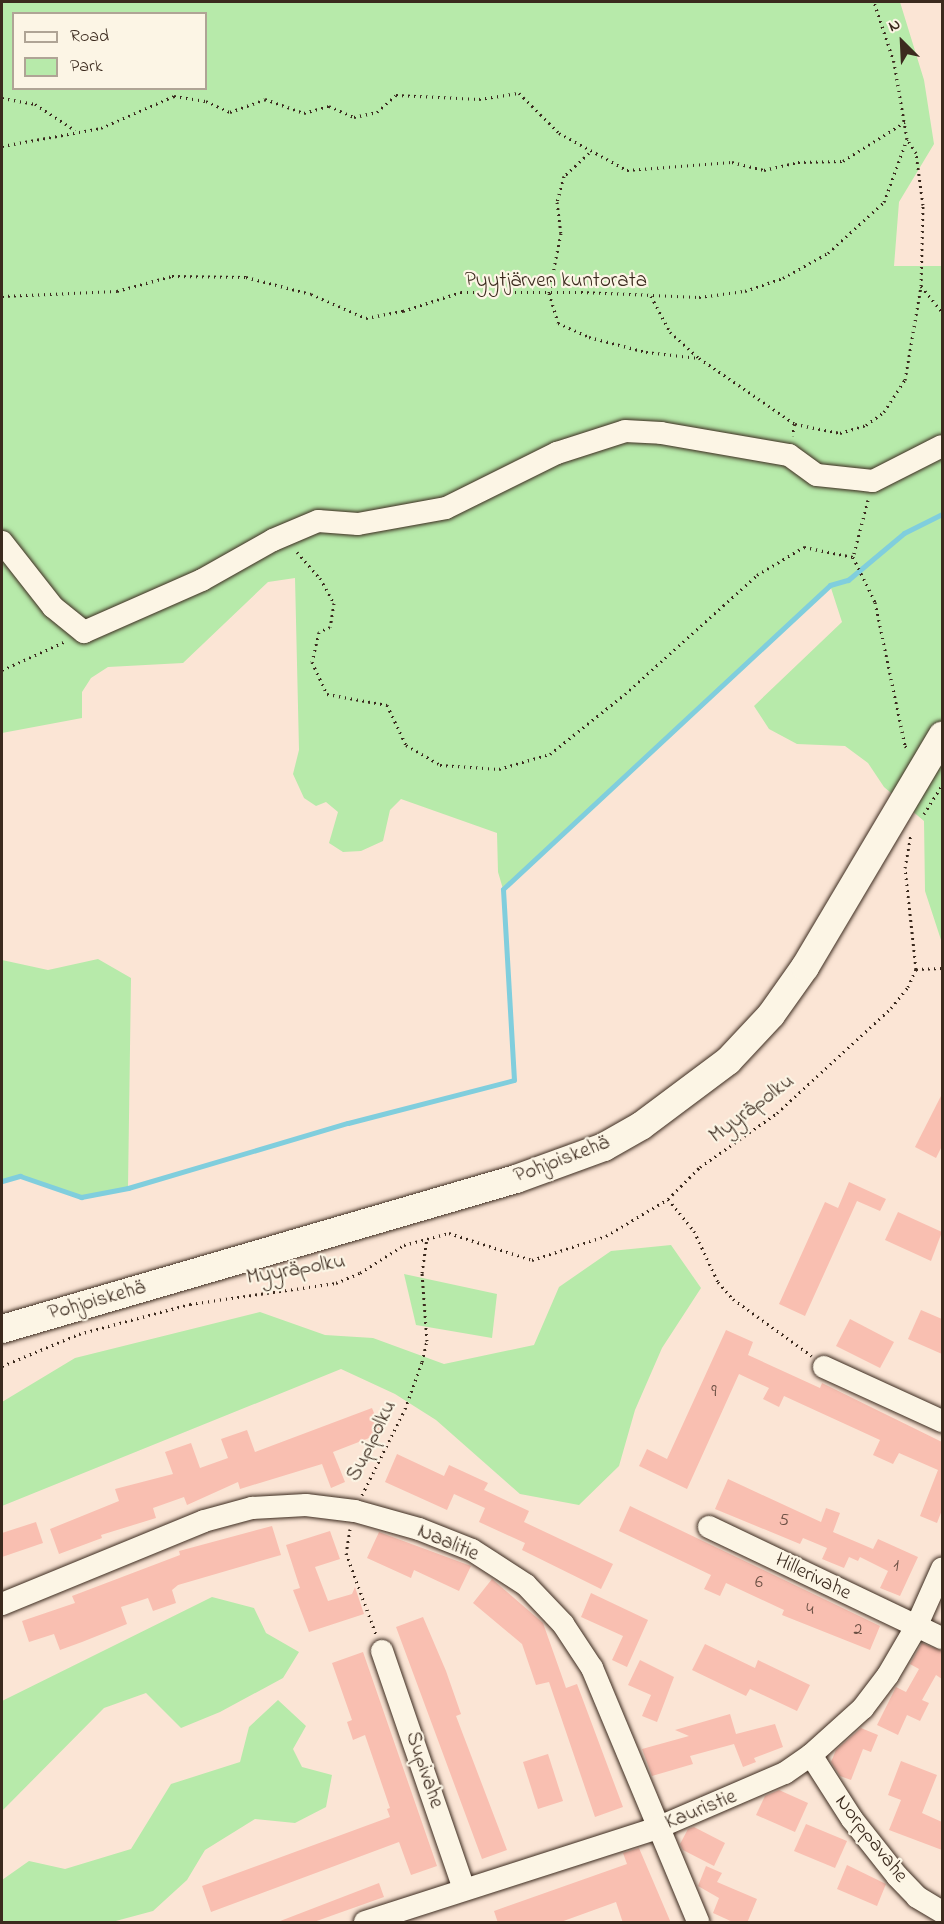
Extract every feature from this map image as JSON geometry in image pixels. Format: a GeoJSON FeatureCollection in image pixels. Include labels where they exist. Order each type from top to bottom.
{"type":"FeatureCollection","features":[{"type":"Feature","properties":{"kind":"main road","name":"Pohjoiskehä"},"geometry":{"type":"LineString","coordinates":[[2,1329],[516,1179],[604,1147],[641,1126],[728,1061],[771,1015],[805,967],[942,736]]}},
{"type":"Feature","properties":{"kind":"street"},"geometry":{"type":"LineString","coordinates":[[2,543],[53,607],[84,632],[202,580],[283,536],[318,521],[358,524],[446,508],[557,453],[625,431],[661,433],[789,455],[817,475],[873,481],[942,447]]}},
{"type":"Feature","properties":{"kind":"street"},"geometry":{"type":"LineString","coordinates":[[824,1367],[942,1422]]}},
{"type":"Feature","properties":{"kind":"street","name":"Naalitie"},"geometry":{"type":"LineString","coordinates":[[2,1604],[204,1521],[243,1510],[306,1505],[355,1511],[419,1528],[472,1550],[526,1586],[563,1623],[592,1668],[698,1923]]}},
{"type":"Feature","properties":{"kind":"street","name":"Hillerivahe"},"geometry":{"type":"LineString","coordinates":[[709,1527],[942,1638]]}},
{"type":"Feature","properties":{"kind":"street","name":"Kauristie"},"geometry":{"type":"LineString","coordinates":[[365,1923],[657,1828],[742,1794],[811,1755],[863,1708],[888,1675],[916,1627],[942,1569]]}},
{"type":"Feature","properties":{"kind":"street","name":"Supivahe"},"geometry":{"type":"LineString","coordinates":[[382,1651],[464,1889]]}},
{"type":"Feature","properties":{"kind":"street","name":"Norppavahe"},"geometry":{"type":"LineString","coordinates":[[811,1755],[852,1819],[897,1876],[918,1897],[942,1912]]}},
{"type":"Feature","properties":{"kind":"path"},"geometry":{"type":"LineString","coordinates":[[651,296],[670,332],[699,357],[795,424],[840,433],[866,425],[884,412],[905,380],[921,286],[922,205],[916,153],[908,139],[894,62],[874,2]]}},
{"type":"Feature","properties":{"kind":"path"},"geometry":{"type":"LineString","coordinates":[[2,146],[101,128],[174,96],[206,101],[231,112],[265,99],[304,113],[329,106],[354,117],[377,112],[396,94],[479,99],[519,93],[559,133],[590,152],[627,170],[732,162],[764,170],[798,162],[843,161],[905,122]]}},
{"type":"Feature","properties":{"kind":"path"},"geometry":{"type":"LineString","coordinates":[[2,98],[35,104],[76,131]]}},
{"type":"Feature","properties":{"kind":"path","name":"Pyytjärven kuntorata"},"geometry":{"type":"LineString","coordinates":[[2,296],[117,291],[172,276],[246,277],[311,294],[366,318],[403,311],[461,292],[699,297],[745,291],[783,278],[828,253],[884,202],[908,139]]}},
{"type":"Feature","properties":{"kind":"path"},"geometry":{"type":"LineString","coordinates":[[590,152],[564,176],[557,202],[561,233],[549,293],[558,322],[590,337],[646,352],[699,357]]}},
{"type":"Feature","properties":{"kind":"path"},"geometry":{"type":"LineString","coordinates":[[921,286],[942,312]]}},
{"type":"Feature","properties":{"kind":"path"},"geometry":{"type":"LineString","coordinates":[[789,455],[795,424]]}},
{"type":"Feature","properties":{"kind":"path"},"geometry":{"type":"LineString","coordinates":[[873,481],[853,557],[874,602],[905,746],[927,760]]}},
{"type":"Feature","properties":{"kind":"path"},"geometry":{"type":"LineString","coordinates":[[283,536],[320,578],[334,603],[330,627],[319,632],[312,662],[327,694],[387,705],[406,746],[440,765],[499,769],[550,754],[626,694],[757,575],[804,547],[853,557]]}},
{"type":"Feature","properties":{"kind":"path"},"geometry":{"type":"LineString","coordinates":[[2,670],[84,632]]}},
{"type":"Feature","properties":{"kind":"path"},"geometry":{"type":"LineString","coordinates":[[918,823],[942,785]]}},
{"type":"Feature","properties":{"kind":"path"},"geometry":{"type":"LineString","coordinates":[[912,832],[905,868],[916,969],[942,968]]}},
{"type":"Feature","properties":{"kind":"path","name":"Myyräpolku"},"geometry":{"type":"LineString","coordinates":[[2,1366],[79,1334],[190,1304],[336,1282],[360,1273],[404,1245],[427,1238],[458,1234],[516,1256],[547,1258],[606,1236],[668,1199],[700,1167],[803,1091],[891,1008],[916,969]]}},
{"type":"Feature","properties":{"kind":"path"},"geometry":{"type":"LineString","coordinates":[[668,1199],[694,1231],[718,1282],[732,1299],[806,1350],[824,1367]]}},
{"type":"Feature","properties":{"kind":"path","name":"Supipolku"},"geometry":{"type":"LineString","coordinates":[[382,1651],[346,1553],[355,1511],[405,1409],[422,1362],[427,1341],[422,1273],[427,1238]]}},
{"type":"Feature","properties":{"kind":"green space"},"geometry":{"type":"Polygon","coordinates":[[[2,2],[900,2],[924,80],[934,144],[899,202],[894,266],[942,266],[942,943],[925,891],[924,821],[884,787],[868,763],[845,746],[797,744],[769,729],[754,706],[842,622],[830,585],[503,889],[498,872],[497,833],[401,799],[390,810],[383,841],[361,851],[343,852],[329,843],[338,812],[326,802],[316,806],[304,798],[293,774],[299,750],[295,578],[268,582],[183,663],[108,667],[91,678],[82,692],[82,718],[2,733],[2,2]]]}},
{"type":"Feature","properties":{"kind":"green space"},"geometry":{"type":"Polygon","coordinates":[[[98,959],[131,978],[128,1188],[81,1197],[20,1176],[2,1181],[2,960],[48,970],[98,959]]]}},
{"type":"Feature","properties":{"kind":"green space"},"geometry":{"type":"Polygon","coordinates":[[[671,1245],[701,1288],[662,1348],[635,1410],[619,1466],[579,1505],[520,1494],[436,1420],[395,1394],[341,1369],[2,1506],[2,1402],[75,1358],[260,1312],[325,1335],[373,1338],[444,1364],[534,1345],[559,1287],[611,1251],[671,1245]]]}},
{"type":"Feature","properties":{"kind":"green space"},"geometry":{"type":"Polygon","coordinates":[[[404,1274],[497,1294],[492,1338],[416,1325],[404,1274]]]}},
{"type":"Feature","properties":{"kind":"green space"},"geometry":{"type":"Polygon","coordinates":[[[212,1597],[254,1608],[266,1633],[299,1652],[283,1678],[220,1712],[181,1728],[146,1693],[104,1708],[2,1811],[2,1701],[212,1597]]]}},
{"type":"Feature","properties":{"kind":"green space"},"geometry":{"type":"Polygon","coordinates":[[[278,1700],[306,1726],[293,1749],[302,1767],[332,1775],[326,1807],[295,1823],[255,1819],[205,1850],[187,1880],[153,1911],[112,1922],[2,1922],[2,1880],[29,1861],[65,1869],[131,1849],[171,1784],[240,1762],[249,1727],[278,1700]]]}},
{"type":"Feature","properties":{"kind":"building"},"geometry":{"type":"Polygon","coordinates":[[[942,1094],[942,1146],[936,1158],[915,1147],[942,1094]]]}},
{"type":"Feature","properties":{"kind":"building"},"geometry":{"type":"Polygon","coordinates":[[[849,1182],[886,1199],[880,1211],[857,1201],[805,1316],[779,1304],[825,1202],[838,1208],[849,1182]]]}},
{"type":"Feature","properties":{"kind":"building"},"geometry":{"type":"Polygon","coordinates":[[[898,1212],[942,1232],[931,1261],[885,1240],[898,1212]]]}},
{"type":"Feature","properties":{"kind":"building"},"geometry":{"type":"Polygon","coordinates":[[[921,1310],[942,1319],[942,1354],[908,1339],[921,1310]]]}},
{"type":"Feature","properties":{"kind":"building"},"geometry":{"type":"Polygon","coordinates":[[[850,1319],[894,1342],[880,1368],[836,1346],[850,1319]]]}},
{"type":"Feature","properties":{"kind":"building"},"geometry":{"type":"Polygon","coordinates":[[[726,1330],[753,1342],[748,1355],[820,1388],[822,1383],[942,1442],[942,1510],[937,1523],[920,1516],[938,1470],[899,1453],[893,1464],[873,1455],[880,1440],[784,1396],[779,1407],[763,1399],[769,1388],[739,1374],[687,1489],[639,1466],[647,1449],[667,1459],[726,1330]]]}},
{"type":"Feature","properties":{"kind":"building"},"geometry":{"type":"Polygon","coordinates":[[[372,1408],[382,1433],[333,1452],[345,1482],[331,1488],[322,1464],[240,1489],[238,1482],[187,1505],[184,1497],[153,1508],[156,1518],[101,1535],[102,1538],[59,1554],[50,1529],[119,1501],[115,1489],[173,1474],[165,1452],[191,1443],[200,1468],[228,1458],[221,1439],[247,1430],[255,1452],[372,1408]]]}},
{"type":"Feature","properties":{"kind":"building"},"geometry":{"type":"Polygon","coordinates":[[[397,1454],[444,1476],[449,1465],[488,1483],[484,1490],[529,1511],[524,1522],[613,1564],[601,1589],[522,1550],[525,1543],[479,1522],[485,1508],[454,1494],[447,1510],[385,1482],[397,1454]]]}},
{"type":"Feature","properties":{"kind":"building"},"geometry":{"type":"Polygon","coordinates":[[[728,1479],[821,1522],[826,1508],[840,1513],[833,1532],[873,1549],[878,1539],[918,1557],[900,1596],[880,1588],[888,1571],[860,1557],[858,1561],[849,1557],[844,1568],[822,1559],[827,1548],[803,1538],[800,1544],[715,1509],[728,1479]]]}},
{"type":"Feature","properties":{"kind":"building"},"geometry":{"type":"Polygon","coordinates":[[[630,1506],[880,1626],[870,1650],[782,1615],[784,1610],[726,1583],[720,1596],[704,1589],[711,1575],[619,1531],[630,1506]]]}},
{"type":"Feature","properties":{"kind":"building"},"geometry":{"type":"Polygon","coordinates":[[[36,1522],[43,1543],[2,1557],[2,1533],[36,1522]]]}},
{"type":"Feature","properties":{"kind":"building"},"geometry":{"type":"Polygon","coordinates":[[[272,1526],[281,1555],[178,1585],[172,1590],[176,1603],[153,1611],[148,1598],[121,1607],[127,1624],[60,1650],[54,1634],[29,1642],[22,1621],[75,1603],[72,1596],[180,1555],[179,1551],[272,1526]]]}},
{"type":"Feature","properties":{"kind":"building"},"geometry":{"type":"Polygon","coordinates":[[[330,1531],[340,1559],[315,1567],[328,1601],[352,1594],[355,1587],[364,1614],[309,1632],[293,1590],[300,1588],[286,1545],[330,1531]]]}},
{"type":"Feature","properties":{"kind":"building"},"geometry":{"type":"Polygon","coordinates":[[[379,1532],[471,1566],[459,1591],[414,1570],[411,1578],[367,1558],[379,1532]]]}},
{"type":"Feature","properties":{"kind":"building"},"geometry":{"type":"Polygon","coordinates":[[[492,1579],[543,1623],[566,1688],[577,1684],[623,1807],[595,1817],[549,1682],[536,1685],[522,1644],[473,1603],[492,1579]]]}},
{"type":"Feature","properties":{"kind":"building"},"geometry":{"type":"Polygon","coordinates":[[[591,1593],[648,1620],[627,1667],[612,1660],[623,1636],[581,1617],[591,1593]]]}},
{"type":"Feature","properties":{"kind":"building"},"geometry":{"type":"Polygon","coordinates":[[[423,1617],[446,1671],[461,1714],[456,1716],[507,1850],[482,1859],[396,1627],[423,1617]]]}},
{"type":"Feature","properties":{"kind":"building"},"geometry":{"type":"Polygon","coordinates":[[[922,1643],[942,1651],[942,1679],[936,1675],[922,1700],[929,1703],[920,1721],[907,1715],[898,1735],[877,1725],[896,1687],[906,1692],[919,1669],[910,1664],[922,1643]]]}},
{"type":"Feature","properties":{"kind":"building"},"geometry":{"type":"Polygon","coordinates":[[[705,1644],[755,1668],[758,1660],[810,1685],[797,1711],[750,1689],[746,1696],[692,1670],[705,1644]]]}},
{"type":"Feature","properties":{"kind":"building"},"geometry":{"type":"Polygon","coordinates":[[[363,1652],[437,1866],[411,1875],[399,1842],[211,1912],[202,1886],[390,1817],[387,1809],[390,1808],[365,1735],[353,1740],[347,1722],[352,1720],[332,1663],[363,1652]]]}},
{"type":"Feature","properties":{"kind":"building"},"geometry":{"type":"Polygon","coordinates":[[[640,1660],[674,1677],[657,1722],[642,1716],[651,1695],[628,1685],[640,1660]]]}},
{"type":"Feature","properties":{"kind":"building"},"geometry":{"type":"Polygon","coordinates":[[[730,1714],[736,1734],[775,1724],[783,1747],[754,1758],[756,1762],[743,1767],[734,1744],[690,1756],[693,1764],[652,1776],[642,1749],[689,1736],[675,1730],[730,1714]]]}},
{"type":"Feature","properties":{"kind":"building"},"geometry":{"type":"Polygon","coordinates":[[[861,1728],[878,1735],[871,1752],[863,1749],[851,1780],[840,1776],[831,1762],[836,1750],[861,1728]]]}},
{"type":"Feature","properties":{"kind":"building"},"geometry":{"type":"Polygon","coordinates":[[[548,1754],[563,1801],[538,1809],[523,1762],[548,1754]]]}},
{"type":"Feature","properties":{"kind":"building"},"geometry":{"type":"Polygon","coordinates":[[[901,1761],[937,1775],[922,1813],[942,1822],[942,1850],[889,1830],[901,1800],[888,1795],[901,1761]]]}},
{"type":"Feature","properties":{"kind":"building"},"geometry":{"type":"Polygon","coordinates":[[[779,1790],[808,1803],[795,1832],[756,1815],[765,1796],[779,1790]]]}},
{"type":"Feature","properties":{"kind":"building"},"geometry":{"type":"Polygon","coordinates":[[[806,1824],[847,1841],[835,1868],[794,1851],[806,1824]]]}},
{"type":"Feature","properties":{"kind":"building"},"geometry":{"type":"Polygon","coordinates":[[[694,1827],[725,1843],[714,1866],[683,1850],[680,1844],[688,1829],[694,1827]]]}},
{"type":"Feature","properties":{"kind":"building"},"geometry":{"type":"Polygon","coordinates":[[[639,1848],[671,1923],[623,1923],[616,1902],[558,1923],[498,1923],[494,1911],[627,1864],[623,1853],[639,1848]]]}},
{"type":"Feature","properties":{"kind":"building"},"geometry":{"type":"Polygon","coordinates":[[[847,1865],[886,1884],[877,1906],[837,1889],[847,1865]]]}},
{"type":"Feature","properties":{"kind":"building"},"geometry":{"type":"Polygon","coordinates":[[[706,1866],[722,1873],[717,1882],[757,1899],[747,1923],[735,1923],[713,1913],[719,1898],[698,1886],[706,1866]]]}},
{"type":"Feature","properties":{"kind":"building"},"geometry":{"type":"Polygon","coordinates":[[[379,1883],[384,1897],[311,1923],[275,1923],[379,1883]]]}},
{"type":"Feature","properties":{"kind":"waterway"},"geometry":{"type":"LineString","coordinates":[[2,1181],[20,1176],[81,1197],[128,1188],[348,1123],[514,1080],[503,889],[830,585],[848,580],[904,533],[942,514]]}}]}
